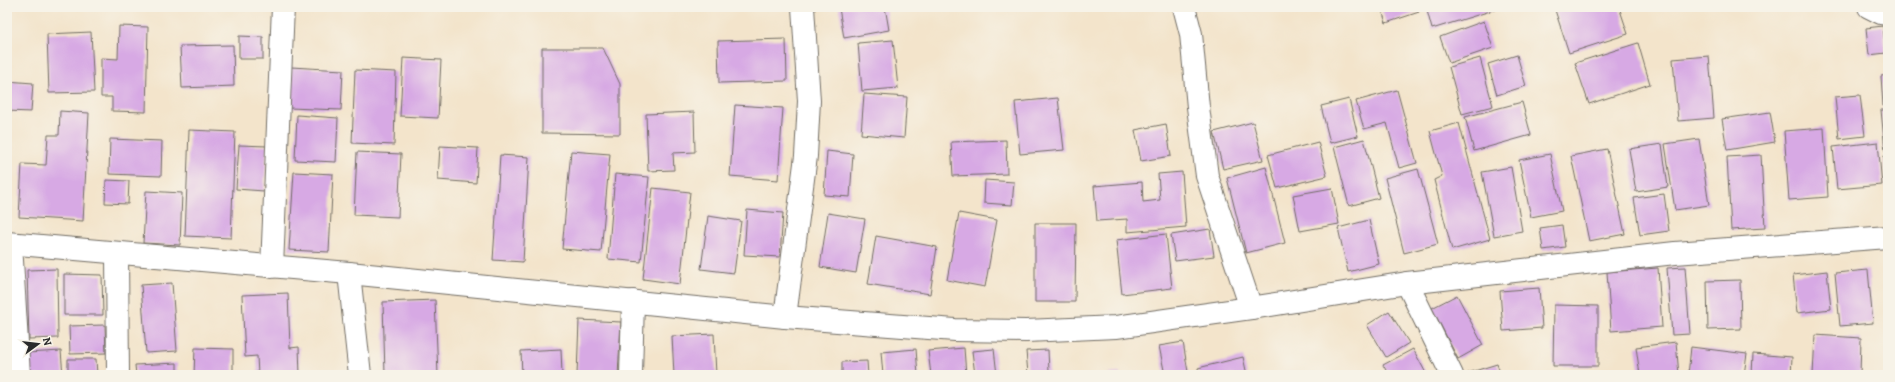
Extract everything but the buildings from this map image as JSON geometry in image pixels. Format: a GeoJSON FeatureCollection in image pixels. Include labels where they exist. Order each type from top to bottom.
{"type":"FeatureCollection","features":[{"type":"Feature","properties":{"kind":"street"},"geometry":{"type":"LineString","coordinates":[[272,267],[283,7]]}},
{"type":"Feature","properties":{"kind":"street"},"geometry":{"type":"LineString","coordinates":[[785,317],[806,156],[809,101],[803,7]]}},
{"type":"Feature","properties":{"kind":"street"},"geometry":{"type":"LineString","coordinates":[[1184,7],[1191,34],[1198,107],[1207,176],[1251,308]]}},
{"type":"Feature","properties":{"kind":"street"},"geometry":{"type":"LineString","coordinates":[[1869,7],[1881,13],[1888,14]]}},
{"type":"Feature","properties":{"kind":"street"},"geometry":{"type":"LineString","coordinates":[[19,375],[9,243],[349,273],[785,317],[955,330],[1026,331],[1116,327],[1251,308],[1407,283],[1675,253],[1888,237]]}},
{"type":"Feature","properties":{"kind":"street"},"geometry":{"type":"LineString","coordinates":[[117,253],[118,375]]}},
{"type":"Feature","properties":{"kind":"street"},"geometry":{"type":"LineString","coordinates":[[349,273],[360,375]]}},
{"type":"Feature","properties":{"kind":"street"},"geometry":{"type":"LineString","coordinates":[[1407,283],[1452,375]]}},
{"type":"Feature","properties":{"kind":"street"},"geometry":{"type":"LineString","coordinates":[[631,375],[633,301]]}}]}
